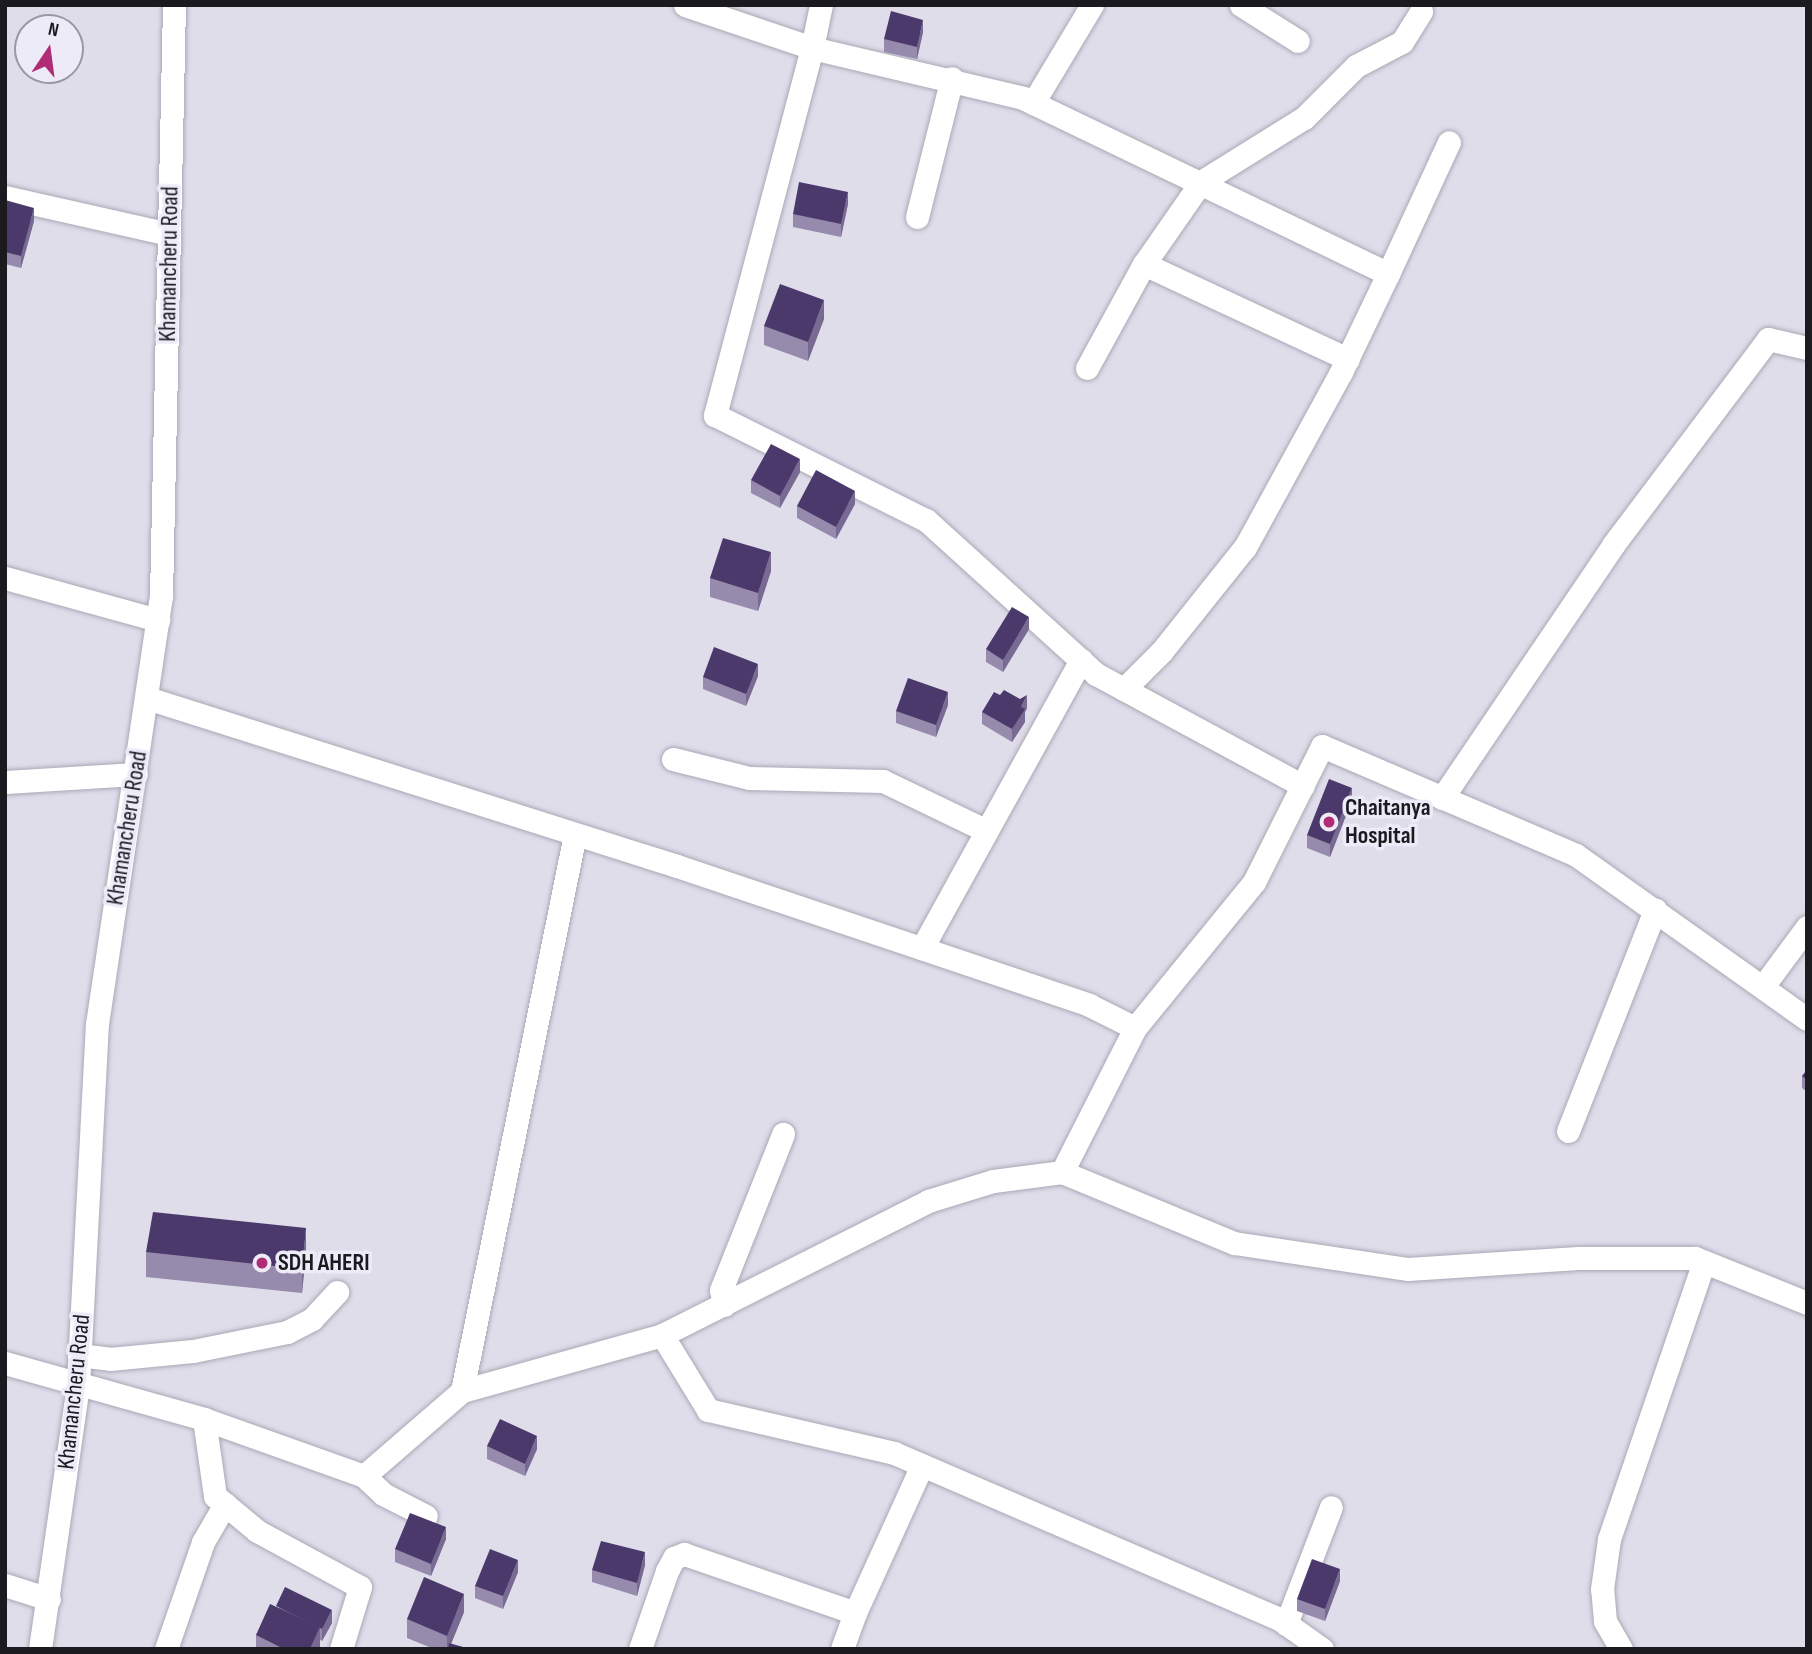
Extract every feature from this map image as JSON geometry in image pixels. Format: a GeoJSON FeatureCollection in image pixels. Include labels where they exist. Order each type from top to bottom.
{"type":"FeatureCollection","features":[{"type":"Feature","properties":{"kind":"street","name":"Khamancheru Road"},"geometry":{"type":"LineString","coordinates":[[40,1649],[78,1385],[97,1024],[158,620],[174,5]]}},
{"type":"Feature","properties":{"kind":"street"},"geometry":{"type":"LineString","coordinates":[[685,5],[812,48],[951,78],[1033,103],[1388,274]]}},
{"type":"Feature","properties":{"kind":"street"},"geometry":{"type":"LineString","coordinates":[[821,5],[715,415],[926,520],[1081,660],[1124,689],[1303,786]]}},
{"type":"Feature","properties":{"kind":"street"},"geometry":{"type":"LineString","coordinates":[[1033,103],[1092,5]]}},
{"type":"Feature","properties":{"kind":"street"},"geometry":{"type":"LineString","coordinates":[[1241,5],[1298,41]]}},
{"type":"Feature","properties":{"kind":"street"},"geometry":{"type":"LineString","coordinates":[[1087,368],[1144,264],[1201,182],[1304,118],[1356,66],[1402,42],[1421,11]]}},
{"type":"Feature","properties":{"kind":"street"},"geometry":{"type":"LineString","coordinates":[[917,217],[951,78]]}},
{"type":"Feature","properties":{"kind":"street"},"geometry":{"type":"LineString","coordinates":[[1124,689],[1171,641],[1244,549],[1348,359],[1448,142]]}},
{"type":"Feature","properties":{"kind":"street"},"geometry":{"type":"LineString","coordinates":[[5,197],[169,234]]}},
{"type":"Feature","properties":{"kind":"street"},"geometry":{"type":"LineString","coordinates":[[1144,264],[1348,359]]}},
{"type":"Feature","properties":{"kind":"street"},"geometry":{"type":"LineString","coordinates":[[1443,798],[1613,545],[1768,340],[1807,348]]}},
{"type":"Feature","properties":{"kind":"street"},"geometry":{"type":"LineString","coordinates":[[5,578],[158,620]]}},
{"type":"Feature","properties":{"kind":"street"},"geometry":{"type":"LineString","coordinates":[[922,948],[1081,660]]}},
{"type":"Feature","properties":{"kind":"street"},"geometry":{"type":"LineString","coordinates":[[146,698],[575,834],[922,948],[1089,1005],[1135,1028]]}},
{"type":"Feature","properties":{"kind":"street"},"geometry":{"type":"LineString","coordinates":[[1062,1172],[1135,1028],[1254,883],[1322,747],[1576,855],[1763,985],[1807,1019]]}},
{"type":"Feature","properties":{"kind":"street"},"geometry":{"type":"LineString","coordinates":[[673,759],[762,779],[883,781],[986,831]]}},
{"type":"Feature","properties":{"kind":"street"},"geometry":{"type":"LineString","coordinates":[[5,782],[136,775]]}},
{"type":"Feature","properties":{"kind":"street"},"geometry":{"type":"LineString","coordinates":[[462,1391],[575,834]]}},
{"type":"Feature","properties":{"kind":"street"},"geometry":{"type":"LineString","coordinates":[[1568,1131],[1655,910]]}},
{"type":"Feature","properties":{"kind":"street"},"geometry":{"type":"LineString","coordinates":[[1763,985],[1807,927]]}},
{"type":"Feature","properties":{"kind":"street"},"geometry":{"type":"LineString","coordinates":[[724,1305],[721,1290],[783,1134]]}},
{"type":"Feature","properties":{"kind":"street"},"geometry":{"type":"LineString","coordinates":[[364,1476],[462,1391],[663,1335],[928,1201],[993,1181],[1062,1172],[1234,1243],[1408,1269],[1578,1258],[1695,1258],[1807,1303]]}},
{"type":"Feature","properties":{"kind":"street"},"geometry":{"type":"LineString","coordinates":[[1621,1649],[1605,1621],[1602,1589],[1609,1539],[1704,1262]]}},
{"type":"Feature","properties":{"kind":"street"},"geometry":{"type":"LineString","coordinates":[[79,1355],[110,1359],[193,1351],[287,1332],[312,1319],[337,1292]]}},
{"type":"Feature","properties":{"kind":"street"},"geometry":{"type":"LineString","coordinates":[[663,1335],[708,1410],[894,1454],[1286,1624],[1322,1649]]}},
{"type":"Feature","properties":{"kind":"street"},"geometry":{"type":"LineString","coordinates":[[5,1363],[204,1419],[364,1476],[383,1494],[426,1516]]}},
{"type":"Feature","properties":{"kind":"street"},"geometry":{"type":"LineString","coordinates":[[204,1419],[215,1496],[257,1531],[360,1587],[341,1649]]}},
{"type":"Feature","properties":{"kind":"street"},"geometry":{"type":"LineString","coordinates":[[842,1649],[855,1613],[922,1465]]}},
{"type":"Feature","properties":{"kind":"street"},"geometry":{"type":"LineString","coordinates":[[166,1649],[203,1542],[225,1504]]}},
{"type":"Feature","properties":{"kind":"street"},"geometry":{"type":"LineString","coordinates":[[1286,1624],[1331,1507]]}},
{"type":"Feature","properties":{"kind":"street"},"geometry":{"type":"LineString","coordinates":[[640,1649],[667,1571],[674,1558],[684,1554],[855,1613]]}},
{"type":"Feature","properties":{"kind":"street"},"geometry":{"type":"LineString","coordinates":[[5,1585],[49,1599]]}},
{"type":"Feature","properties":{"kind":"building"},"geometry":{"type":"Polygon","coordinates":[[[891,11],[923,20],[917,47],[884,39],[891,11]]]}},
{"type":"Feature","properties":{"kind":"building"},"geometry":{"type":"Polygon","coordinates":[[[799,182],[848,192],[841,224],[793,214],[799,182]]]}},
{"type":"Feature","properties":{"kind":"building"},"geometry":{"type":"Polygon","coordinates":[[[5,200],[34,208],[21,256],[5,252],[5,200]]]}},
{"type":"Feature","properties":{"kind":"building"},"geometry":{"type":"Polygon","coordinates":[[[780,284],[824,300],[808,342],[764,326],[780,284]]]}},
{"type":"Feature","properties":{"kind":"building"},"geometry":{"type":"Polygon","coordinates":[[[771,444],[800,459],[780,496],[751,480],[771,444]]]}},
{"type":"Feature","properties":{"kind":"building"},"geometry":{"type":"Polygon","coordinates":[[[816,470],[855,491],[836,527],[797,506],[816,470]]]}},
{"type":"Feature","properties":{"kind":"building"},"geometry":{"type":"Polygon","coordinates":[[[723,538],[771,552],[758,593],[710,578],[723,538]]]}},
{"type":"Feature","properties":{"kind":"building"},"geometry":{"type":"Polygon","coordinates":[[[1012,607],[1029,617],[1003,660],[986,649],[1012,607]]]}},
{"type":"Feature","properties":{"kind":"building"},"geometry":{"type":"Polygon","coordinates":[[[714,647],[758,664],[746,694],[703,677],[714,647]]]}},
{"type":"Feature","properties":{"kind":"building"},"geometry":{"type":"Polygon","coordinates":[[[908,678],[948,692],[936,725],[896,711],[908,678]]]}},
{"type":"Feature","properties":{"kind":"building"},"geometry":{"type":"Polygon","coordinates":[[[1004,690],[1020,699],[1027,695],[1021,707],[1025,709],[1012,729],[982,712],[994,692],[1000,695],[1004,690]]]}},
{"type":"Feature","properties":{"kind":"building"},"geometry":{"type":"Polygon","coordinates":[[[1329,779],[1352,788],[1330,844],[1307,835],[1329,779]]]}},
{"type":"Feature","properties":{"kind":"building"},"geometry":{"type":"Polygon","coordinates":[[[153,1212],[306,1228],[302,1269],[146,1252],[153,1212]]]}},
{"type":"Feature","properties":{"kind":"building"},"geometry":{"type":"Polygon","coordinates":[[[500,1419],[537,1436],[525,1464],[487,1446],[500,1419]]]}},
{"type":"Feature","properties":{"kind":"building"},"geometry":{"type":"Polygon","coordinates":[[[410,1513],[446,1527],[431,1564],[395,1549],[410,1513]]]}},
{"type":"Feature","properties":{"kind":"building"},"geometry":{"type":"Polygon","coordinates":[[[601,1541],[645,1552],[637,1583],[592,1570],[601,1541]]]}},
{"type":"Feature","properties":{"kind":"building"},"geometry":{"type":"Polygon","coordinates":[[[490,1549],[518,1560],[503,1596],[475,1586],[490,1549]]]}},
{"type":"Feature","properties":{"kind":"building"},"geometry":{"type":"Polygon","coordinates":[[[1312,1559],[1340,1569],[1325,1609],[1297,1599],[1312,1559]]]}},
{"type":"Feature","properties":{"kind":"building"},"geometry":{"type":"Polygon","coordinates":[[[424,1577],[464,1594],[447,1636],[407,1619],[424,1577]]]}},
{"type":"Feature","properties":{"kind":"building"},"geometry":{"type":"Polygon","coordinates":[[[285,1587],[332,1610],[322,1629],[276,1606],[285,1587]]]}},
{"type":"Feature","properties":{"kind":"building"},"geometry":{"type":"Polygon","coordinates":[[[270,1604],[320,1627],[310,1649],[284,1649],[256,1635],[270,1604]]]}},
{"type":"Feature","properties":{"kind":"building"},"geometry":{"type":"Polygon","coordinates":[[[449,1643],[470,1649],[448,1649],[449,1643]]]}},
{"type":"Feature","properties":{"kind":"place","name":"Chaitanya Hospital"},"geometry":{"type":"Point","coordinates":[1329,822]}},
{"type":"Feature","properties":{"kind":"place","name":"SDH AHERI"},"geometry":{"type":"Point","coordinates":[262,1263]}}]}
